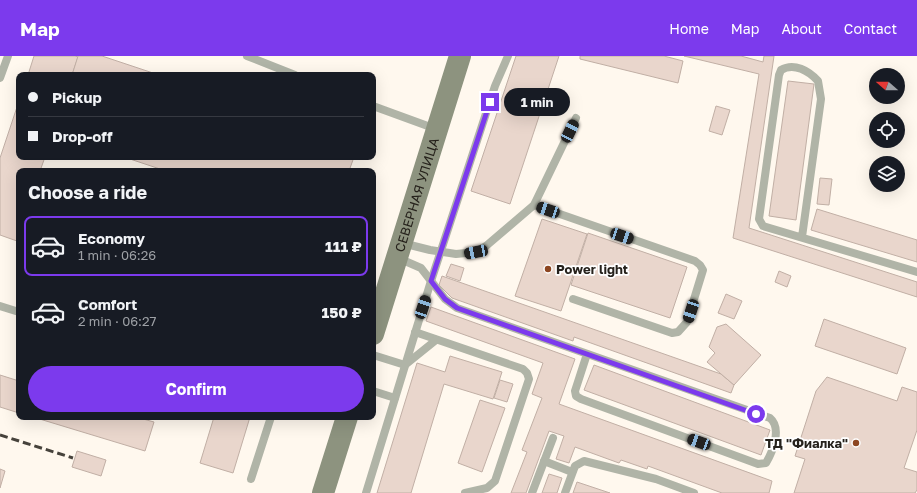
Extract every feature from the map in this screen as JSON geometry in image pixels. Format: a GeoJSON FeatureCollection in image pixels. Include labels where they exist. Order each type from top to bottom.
{"type":"FeatureCollection","features":[{"type":"Feature","properties":{"kind":"main road","name":"СЕВЕРНАЯ УЛИЦА"},"geometry":{"type":"LineString","coordinates":[[376,324],[460,56]]}},
{"type":"Feature","properties":{"kind":"main road"},"geometry":{"type":"LineString","coordinates":[[323,493],[345,420]]}},
{"type":"Feature","properties":{"kind":"lane"},"geometry":{"type":"LineString","coordinates":[[0,78],[8,56]]}},
{"type":"Feature","properties":{"kind":"lane"},"geometry":{"type":"LineString","coordinates":[[247,56],[287,72]]}},
{"type":"Feature","properties":{"kind":"lane"},"geometry":{"type":"LineString","coordinates":[[366,493],[431,281],[495,86],[508,56]]}},
{"type":"Feature","properties":{"kind":"lane"},"geometry":{"type":"LineString","coordinates":[[802,237],[821,99],[818,81],[805,71],[791,67],[785,68],[779,75],[759,219],[763,226],[917,272]]}},
{"type":"Feature","properties":{"kind":"lane"},"geometry":{"type":"LineString","coordinates":[[376,107],[437,129]]}},
{"type":"Feature","properties":{"kind":"lane"},"geometry":{"type":"LineString","coordinates":[[399,250],[466,254],[486,246],[534,205],[576,118]]}},
{"type":"Feature","properties":{"kind":"lane"},"geometry":{"type":"LineString","coordinates":[[534,205],[695,261],[703,270],[687,322],[678,332],[672,333],[573,299]]}},
{"type":"Feature","properties":{"kind":"lane"},"geometry":{"type":"LineString","coordinates":[[399,250],[421,268],[445,299],[457,308],[770,418],[774,422],[777,432],[769,458],[766,463],[758,464],[581,399],[576,396],[575,391],[587,354]]}},
{"type":"Feature","properties":{"kind":"lane"},"geometry":{"type":"LineString","coordinates":[[0,306],[16,311]]}},
{"type":"Feature","properties":{"kind":"lane"},"geometry":{"type":"LineString","coordinates":[[415,332],[523,369],[527,373],[529,379],[494,481],[487,488],[465,493]]}},
{"type":"Feature","properties":{"kind":"lane"},"geometry":{"type":"LineString","coordinates":[[405,365],[436,340]]}},
{"type":"Feature","properties":{"kind":"lane"},"geometry":{"type":"LineString","coordinates":[[376,356],[405,365]]}},
{"type":"Feature","properties":{"kind":"lane"},"geometry":{"type":"LineString","coordinates":[[376,392],[395,398]]}},
{"type":"Feature","properties":{"kind":"lane"},"geometry":{"type":"LineString","coordinates":[[251,479],[270,420]]}},
{"type":"Feature","properties":{"kind":"lane"},"geometry":{"type":"LineString","coordinates":[[532,493],[553,438]]}},
{"type":"Feature","properties":{"kind":"lane"},"geometry":{"type":"LineString","coordinates":[[544,461],[572,472]]}},
{"type":"Feature","properties":{"kind":"lane"},"geometry":{"type":"LineString","coordinates":[[565,493],[575,466],[584,461],[670,484],[694,493]]}},
{"type":"Feature","properties":{"kind":"lane"},"geometry":{"type":"LineString","coordinates":[[666,493],[670,484]]}},
{"type":"Feature","properties":{"kind":"building"},"geometry":{"type":"Polygon","coordinates":[[[34,56],[78,57],[73,72],[29,72],[34,56]]]}},
{"type":"Feature","properties":{"kind":"building"},"geometry":{"type":"Polygon","coordinates":[[[78,56],[102,56],[150,72],[73,72],[78,56]]]}},
{"type":"Feature","properties":{"kind":"building"},"geometry":{"type":"Polygon","coordinates":[[[516,56],[559,56],[510,204],[471,191],[516,56]]]}},
{"type":"Feature","properties":{"kind":"building"},"geometry":{"type":"Polygon","coordinates":[[[580,56],[664,56],[683,61],[678,83],[580,59],[580,56]]]}},
{"type":"Feature","properties":{"kind":"building"},"geometry":{"type":"Polygon","coordinates":[[[684,56],[741,56],[763,62],[764,56],[774,56],[749,228],[917,282],[917,297],[733,238],[759,74],[684,56]]]}},
{"type":"Feature","properties":{"kind":"building"},"geometry":{"type":"Polygon","coordinates":[[[788,81],[814,84],[796,220],[769,216],[788,81]]]}},
{"type":"Feature","properties":{"kind":"building"},"geometry":{"type":"Polygon","coordinates":[[[716,106],[730,110],[722,135],[709,131],[716,106]]]}},
{"type":"Feature","properties":{"kind":"building"},"geometry":{"type":"Polygon","coordinates":[[[16,110],[16,160],[44,160],[41,168],[16,168],[16,241],[0,235],[0,158],[16,110]]]}},
{"type":"Feature","properties":{"kind":"building"},"geometry":{"type":"Polygon","coordinates":[[[133,160],[353,160],[350,168],[157,168],[133,160]]]}},
{"type":"Feature","properties":{"kind":"building"},"geometry":{"type":"Polygon","coordinates":[[[820,178],[832,179],[829,205],[817,204],[820,178]]]}},
{"type":"Feature","properties":{"kind":"building"},"geometry":{"type":"Polygon","coordinates":[[[817,209],[917,240],[917,262],[811,230],[817,209]]]}},
{"type":"Feature","properties":{"kind":"building"},"geometry":{"type":"Polygon","coordinates":[[[542,219],[587,234],[561,311],[515,296],[542,219]]]}},
{"type":"Feature","properties":{"kind":"building"},"geometry":{"type":"Polygon","coordinates":[[[588,233],[687,267],[670,318],[571,285],[588,233]]]}},
{"type":"Feature","properties":{"kind":"building"},"geometry":{"type":"Polygon","coordinates":[[[451,264],[464,268],[460,281],[446,276],[451,264]]]}},
{"type":"Feature","properties":{"kind":"building"},"geometry":{"type":"Polygon","coordinates":[[[779,271],[791,276],[787,287],[775,282],[779,271]]]}},
{"type":"Feature","properties":{"kind":"building"},"geometry":{"type":"Polygon","coordinates":[[[442,276],[721,374],[734,385],[731,393],[574,337],[573,341],[452,298],[439,285],[442,276]]]}},
{"type":"Feature","properties":{"kind":"building"},"geometry":{"type":"Polygon","coordinates":[[[726,294],[742,301],[734,319],[718,313],[726,294]]]}},
{"type":"Feature","properties":{"kind":"building"},"geometry":{"type":"Polygon","coordinates":[[[431,307],[575,359],[559,404],[772,481],[769,493],[722,493],[648,466],[647,469],[621,460],[619,463],[575,447],[569,463],[556,459],[564,436],[549,431],[526,493],[511,493],[527,452],[522,450],[542,398],[532,394],[543,363],[426,321],[431,307]]]}},
{"type":"Feature","properties":{"kind":"building"},"geometry":{"type":"Polygon","coordinates":[[[824,319],[906,348],[897,374],[815,346],[824,319]]]}},
{"type":"Feature","properties":{"kind":"building"},"geometry":{"type":"Polygon","coordinates":[[[726,324],[761,355],[734,385],[707,362],[715,353],[709,347],[717,327],[726,324]]]}},
{"type":"Feature","properties":{"kind":"building"},"geometry":{"type":"Polygon","coordinates":[[[450,356],[502,372],[493,399],[444,384],[411,493],[377,493],[417,363],[445,372],[450,356]]]}},
{"type":"Feature","properties":{"kind":"building"},"geometry":{"type":"Polygon","coordinates":[[[594,365],[770,430],[761,455],[584,390],[594,365]]]}},
{"type":"Feature","properties":{"kind":"building"},"geometry":{"type":"Polygon","coordinates":[[[0,375],[16,380],[16,412],[0,407],[0,375]]]}},
{"type":"Feature","properties":{"kind":"building","name":"ТД \"Фиалка\""},"geometry":{"type":"Polygon","coordinates":[[[827,377],[897,401],[902,387],[917,392],[917,430],[904,468],[917,472],[917,490],[915,493],[794,493],[805,459],[795,456],[816,391],[827,377]]]}},
{"type":"Feature","properties":{"kind":"building"},"geometry":{"type":"Polygon","coordinates":[[[500,380],[513,384],[507,402],[494,398],[500,380]]]}},
{"type":"Feature","properties":{"kind":"building"},"geometry":{"type":"Polygon","coordinates":[[[480,400],[505,408],[482,472],[458,463],[480,400]]]}},
{"type":"Feature","properties":{"kind":"building"},"geometry":{"type":"Polygon","coordinates":[[[43,420],[147,420],[154,422],[145,451],[43,420]]]}},
{"type":"Feature","properties":{"kind":"building"},"geometry":{"type":"Polygon","coordinates":[[[213,420],[249,420],[233,473],[200,463],[213,420]]]}},
{"type":"Feature","properties":{"kind":"building"},"geometry":{"type":"Polygon","coordinates":[[[77,451],[106,460],[101,476],[72,467],[77,451]]]}},
{"type":"Feature","properties":{"kind":"building"},"geometry":{"type":"Polygon","coordinates":[[[0,469],[5,471],[0,488],[0,469]]]}},
{"type":"Feature","properties":{"kind":"building"},"geometry":{"type":"Polygon","coordinates":[[[549,474],[562,478],[557,493],[542,493],[549,474]]]}},
{"type":"Feature","properties":{"kind":"building"},"geometry":{"type":"Polygon","coordinates":[[[577,482],[610,493],[573,493],[577,482]]]}},
{"type":"Feature","properties":{"kind":"railway"},"geometry":{"type":"LineString","coordinates":[[0,435],[73,458]]}},
{"type":"Feature","properties":{"kind":"place","name":"Power light"},"geometry":{"type":"Point","coordinates":[548,269]}},
{"type":"Feature","properties":{"kind":"place","name":"ТД \"Фиалка\""},"geometry":{"type":"Point","coordinates":[856,443]}},
{"type":"Feature","properties":{"kind":"route"},"geometry":{"type":"LineString","coordinates":[[490,102],[431,281],[445,299],[457,308],[756,414]]}}]}
